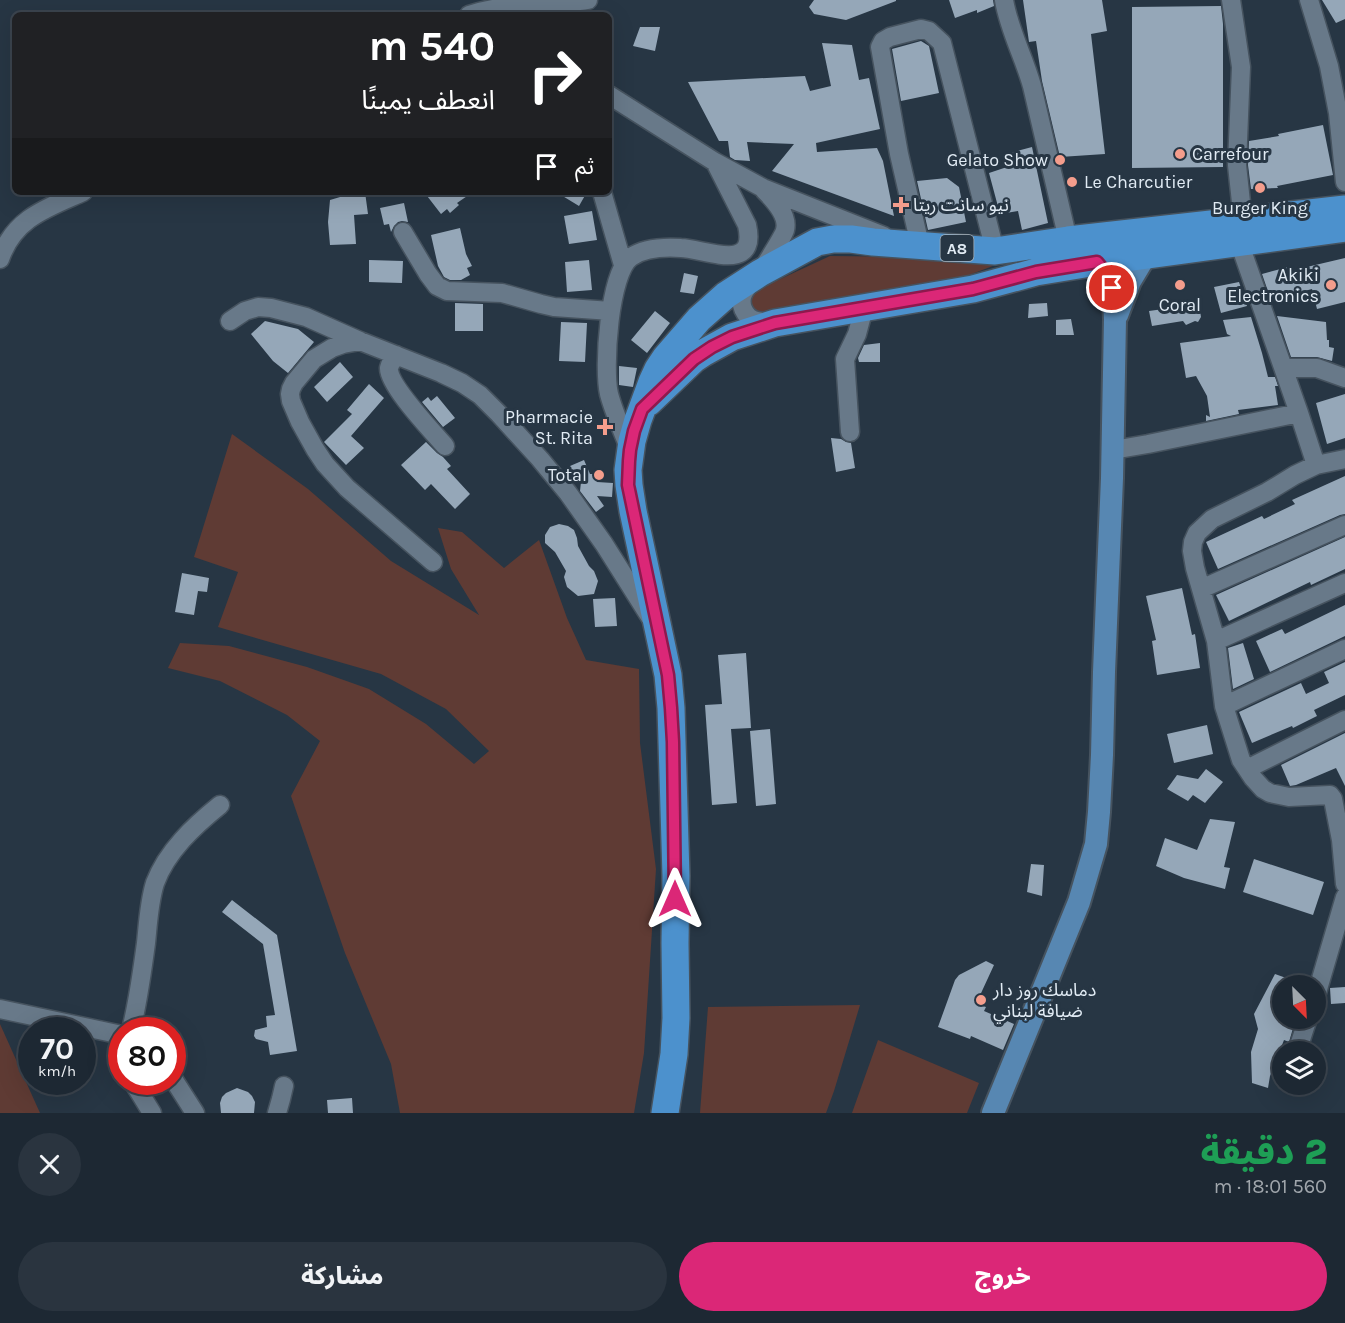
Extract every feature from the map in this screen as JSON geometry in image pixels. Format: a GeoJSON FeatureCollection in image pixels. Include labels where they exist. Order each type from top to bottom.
{"type":"FeatureCollection","features":[{"type":"Feature","properties":{"kind":"highway","name":"A8"},"geometry":{"type":"LineString","coordinates":[[642,409],[703,353],[732,337],[775,323],[973,289],[1036,272],[1144,256],[1241,231],[1345,209]]}},
{"type":"Feature","properties":{"kind":"highway","name":"A8"},"geometry":{"type":"LineString","coordinates":[[665,1113],[675,1045],[676,876],[671,708],[668,675],[628,485],[630,450],[634,431],[658,369],[666,357],[699,319],[726,295],[760,273],[817,242],[833,238],[994,251],[1068,240],[1345,228]]}},
{"type":"Feature","properties":{"kind":"main road"},"geometry":{"type":"LineString","coordinates":[[1115,319],[1130,281],[1144,256]]}},
{"type":"Feature","properties":{"kind":"main road"},"geometry":{"type":"LineString","coordinates":[[993,1113],[1078,902],[1096,844],[1100,812],[1113,450],[1115,319],[1111,283],[1097,262]]}},
{"type":"Feature","properties":{"kind":"street"},"geometry":{"type":"LineString","coordinates":[[481,12],[497,8],[588,0]]}},
{"type":"Feature","properties":{"kind":"street"},"geometry":{"type":"LineString","coordinates":[[1004,0],[1006,12],[1032,86],[1068,240]]}},
{"type":"Feature","properties":{"kind":"street"},"geometry":{"type":"LineString","coordinates":[[1231,0],[1241,67],[1237,165],[1241,231],[1316,465]]}},
{"type":"Feature","properties":{"kind":"street"},"geometry":{"type":"LineString","coordinates":[[1309,0],[1329,66],[1338,113],[1345,182]]}},
{"type":"Feature","properties":{"kind":"street"},"geometry":{"type":"LineString","coordinates":[[612,97],[715,162],[763,188],[912,245],[880,47],[883,41],[890,37],[921,29],[929,32],[942,43],[994,251]]}},
{"type":"Feature","properties":{"kind":"street"},"geometry":{"type":"LineString","coordinates":[[630,450],[609,394],[608,383],[611,311],[618,279],[623,265],[631,257],[644,252],[663,248],[681,248],[733,256],[743,251],[749,236],[747,225],[715,162]]}},
{"type":"Feature","properties":{"kind":"street"},"geometry":{"type":"LineString","coordinates":[[763,188],[780,207],[785,230],[760,273],[745,290],[741,300],[745,314],[755,321],[775,323]]}},
{"type":"Feature","properties":{"kind":"street"},"geometry":{"type":"LineString","coordinates":[[0,259],[3,249],[14,232],[35,214],[76,195]]}},
{"type":"Feature","properties":{"kind":"street"},"geometry":{"type":"LineString","coordinates":[[603,195],[623,265]]}},
{"type":"Feature","properties":{"kind":"street"},"geometry":{"type":"LineString","coordinates":[[403,232],[428,274],[437,286],[447,291],[502,293],[554,307],[611,311]]}},
{"type":"Feature","properties":{"kind":"street"},"geometry":{"type":"LineString","coordinates":[[230,321],[258,307],[306,317],[441,373],[480,395],[540,459],[587,519],[624,574],[658,632]]}},
{"type":"Feature","properties":{"kind":"street"},"geometry":{"type":"LineString","coordinates":[[850,432],[845,359],[857,334],[864,308]]}},
{"type":"Feature","properties":{"kind":"street"},"geometry":{"type":"LineString","coordinates":[[360,341],[332,348],[314,359],[291,389],[294,409],[315,449],[334,474],[347,488],[433,562]]}},
{"type":"Feature","properties":{"kind":"street"},"geometry":{"type":"LineString","coordinates":[[396,355],[389,367],[392,380],[445,446]]}},
{"type":"Feature","properties":{"kind":"street"},"geometry":{"type":"LineString","coordinates":[[1284,368],[1317,368],[1345,378]]}},
{"type":"Feature","properties":{"kind":"street"},"geometry":{"type":"LineString","coordinates":[[1113,450],[1299,413]]}},
{"type":"Feature","properties":{"kind":"street"},"geometry":{"type":"LineString","coordinates":[[1345,459],[1316,465],[1212,519],[1197,533],[1192,551],[1216,641],[1224,706],[1241,760],[1253,778],[1270,794],[1289,797],[1323,795],[1332,797],[1341,840],[1345,884]]}},
{"type":"Feature","properties":{"kind":"street"},"geometry":{"type":"LineString","coordinates":[[1201,589],[1345,525]]}},
{"type":"Feature","properties":{"kind":"street"},"geometry":{"type":"LineString","coordinates":[[1216,641],[1345,583]]}},
{"type":"Feature","properties":{"kind":"street"},"geometry":{"type":"LineString","coordinates":[[1224,706],[1345,649]]}},
{"type":"Feature","properties":{"kind":"street"},"geometry":{"type":"LineString","coordinates":[[1247,769],[1345,720]]}},
{"type":"Feature","properties":{"kind":"street"},"geometry":{"type":"LineString","coordinates":[[134,1017],[155,884],[175,849],[196,824],[220,805]]}},
{"type":"Feature","properties":{"kind":"street"},"geometry":{"type":"LineString","coordinates":[[1322,975],[1345,897]]}},
{"type":"Feature","properties":{"kind":"street"},"geometry":{"type":"LineString","coordinates":[[0,1009],[108,1032]]}},
{"type":"Feature","properties":{"kind":"street"},"geometry":{"type":"LineString","coordinates":[[277,1113],[284,1086]]}},
{"type":"Feature","properties":{"kind":"street"},"geometry":{"type":"LineString","coordinates":[[141,1095],[152,1113]]}},
{"type":"Feature","properties":{"kind":"street"},"geometry":{"type":"LineString","coordinates":[[184,1095],[195,1113]]}},
{"type":"Feature","properties":{"kind":"shaded area"},"geometry":{"type":"Polygon","coordinates":[[[830,256],[1014,258],[948,283],[757,315],[750,311],[748,298],[752,292],[830,256]]]}},
{"type":"Feature","properties":{"kind":"shaded area"},"geometry":{"type":"Polygon","coordinates":[[[232,434],[308,489],[391,561],[479,615],[451,569],[438,528],[462,532],[504,568],[539,540],[567,618],[586,660],[639,669],[640,743],[656,869],[644,1053],[634,1113],[400,1113],[391,1064],[345,953],[291,796],[320,741],[287,715],[220,681],[168,668],[180,643],[229,646],[307,667],[369,689],[426,724],[474,764],[489,751],[446,709],[381,674],[218,627],[238,572],[194,557],[232,434]]]}},
{"type":"Feature","properties":{"kind":"shaded area"},"geometry":{"type":"Polygon","coordinates":[[[860,1005],[826,1113],[700,1113],[708,1007],[860,1005]]]}},
{"type":"Feature","properties":{"kind":"shaded area"},"geometry":{"type":"Polygon","coordinates":[[[0,1024],[18,1064],[18,1095],[32,1095],[40,1113],[0,1113],[0,1024]]]}},
{"type":"Feature","properties":{"kind":"shaded area"},"geometry":{"type":"Polygon","coordinates":[[[878,1040],[979,1083],[967,1113],[852,1113],[878,1040]]]}},
{"type":"Feature","properties":{"kind":"building"},"geometry":{"type":"Polygon","coordinates":[[[814,0],[896,1],[846,20],[814,14],[809,7],[814,0]]]}},
{"type":"Feature","properties":{"kind":"building"},"geometry":{"type":"Polygon","coordinates":[[[949,0],[993,0],[994,6],[955,18],[949,0]]]}},
{"type":"Feature","properties":{"kind":"building"},"geometry":{"type":"Polygon","coordinates":[[[1023,0],[1102,0],[1107,31],[1091,34],[1105,154],[1060,157],[1042,81],[1036,41],[1029,42],[1023,0]]]}},
{"type":"Feature","properties":{"kind":"building"},"geometry":{"type":"Polygon","coordinates":[[[1322,0],[1345,0],[1345,19],[1336,23],[1322,0]]]}},
{"type":"Feature","properties":{"kind":"building"},"geometry":{"type":"Polygon","coordinates":[[[1221,6],[1223,167],[1132,168],[1132,7],[1221,6]]]}},
{"type":"Feature","properties":{"kind":"building"},"geometry":{"type":"Polygon","coordinates":[[[640,27],[660,27],[655,51],[633,46],[640,27]]]}},
{"type":"Feature","properties":{"kind":"building"},"geometry":{"type":"Polygon","coordinates":[[[921,41],[929,46],[939,93],[901,101],[892,49],[921,41]]]}},
{"type":"Feature","properties":{"kind":"building"},"geometry":{"type":"Polygon","coordinates":[[[822,43],[852,45],[859,80],[869,78],[880,129],[816,143],[817,152],[877,148],[883,161],[894,216],[772,171],[794,144],[747,142],[750,161],[735,160],[730,157],[728,141],[719,141],[688,82],[805,76],[810,91],[831,86],[822,43]]]}},
{"type":"Feature","properties":{"kind":"building"},"geometry":{"type":"Polygon","coordinates":[[[1323,125],[1333,175],[1277,186],[1278,188],[1251,189],[1248,165],[1249,141],[1323,125]]]}},
{"type":"Feature","properties":{"kind":"building"},"geometry":{"type":"Polygon","coordinates":[[[1032,147],[1048,223],[1022,230],[1018,211],[1000,214],[989,173],[1010,166],[1006,154],[1032,147]]]}},
{"type":"Feature","properties":{"kind":"building"},"geometry":{"type":"Polygon","coordinates":[[[947,178],[959,187],[966,222],[928,230],[917,181],[947,178]]]}},
{"type":"Feature","properties":{"kind":"building"},"geometry":{"type":"Polygon","coordinates":[[[347,195],[365,195],[368,214],[354,215],[356,244],[330,245],[328,222],[330,200],[347,195]]]}},
{"type":"Feature","properties":{"kind":"building"},"geometry":{"type":"Polygon","coordinates":[[[426,195],[469,195],[457,203],[459,205],[450,213],[447,209],[441,214],[426,195]]]}},
{"type":"Feature","properties":{"kind":"building"},"geometry":{"type":"Polygon","coordinates":[[[561,195],[585,195],[579,206],[561,195]]]}},
{"type":"Feature","properties":{"kind":"building"},"geometry":{"type":"Polygon","coordinates":[[[404,203],[408,222],[398,222],[391,232],[389,224],[384,225],[380,208],[404,203]]]}},
{"type":"Feature","properties":{"kind":"building"},"geometry":{"type":"Polygon","coordinates":[[[592,211],[597,240],[569,244],[564,216],[592,211]]]}},
{"type":"Feature","properties":{"kind":"building"},"geometry":{"type":"Polygon","coordinates":[[[460,228],[466,254],[472,266],[467,268],[470,275],[461,280],[450,280],[444,277],[438,266],[431,235],[460,228]]]}},
{"type":"Feature","properties":{"kind":"building"},"geometry":{"type":"Polygon","coordinates":[[[1345,258],[1345,302],[1317,309],[1312,289],[1271,300],[1262,274],[1292,266],[1294,270],[1345,258]]]}},
{"type":"Feature","properties":{"kind":"building"},"geometry":{"type":"Polygon","coordinates":[[[369,260],[403,261],[402,283],[369,282],[369,260]]]}},
{"type":"Feature","properties":{"kind":"building"},"geometry":{"type":"Polygon","coordinates":[[[589,260],[592,290],[567,292],[565,262],[589,260]]]}},
{"type":"Feature","properties":{"kind":"building"},"geometry":{"type":"Polygon","coordinates":[[[684,273],[698,276],[694,294],[680,292],[684,273]]]}},
{"type":"Feature","properties":{"kind":"building"},"geometry":{"type":"Polygon","coordinates":[[[1239,282],[1247,306],[1221,313],[1214,287],[1239,282]]]}},
{"type":"Feature","properties":{"kind":"building"},"geometry":{"type":"Polygon","coordinates":[[[455,303],[483,304],[483,331],[455,331],[455,303]]]}},
{"type":"Feature","properties":{"kind":"building"},"geometry":{"type":"Polygon","coordinates":[[[1047,303],[1048,316],[1028,318],[1029,304],[1047,303]]]}},
{"type":"Feature","properties":{"kind":"building"},"geometry":{"type":"Polygon","coordinates":[[[1199,304],[1201,317],[1198,322],[1186,325],[1183,321],[1152,326],[1149,311],[1199,304]]]}},
{"type":"Feature","properties":{"kind":"building"},"geometry":{"type":"Polygon","coordinates":[[[655,311],[670,323],[647,353],[631,340],[655,311]]]}},
{"type":"Feature","properties":{"kind":"building"},"geometry":{"type":"Polygon","coordinates":[[[1277,316],[1326,322],[1329,347],[1334,348],[1332,361],[1317,357],[1291,357],[1277,316]]]}},
{"type":"Feature","properties":{"kind":"building"},"geometry":{"type":"Polygon","coordinates":[[[1251,317],[1268,377],[1275,377],[1278,386],[1275,386],[1278,405],[1238,410],[1239,414],[1206,421],[1206,415],[1210,417],[1207,396],[1196,376],[1186,378],[1180,343],[1231,336],[1227,334],[1223,320],[1251,317]]]}},
{"type":"Feature","properties":{"kind":"building"},"geometry":{"type":"Polygon","coordinates":[[[1071,319],[1074,335],[1056,335],[1056,320],[1071,319]]]}},
{"type":"Feature","properties":{"kind":"building"},"geometry":{"type":"Polygon","coordinates":[[[265,321],[298,329],[314,342],[288,373],[273,361],[251,334],[265,321]]]}},
{"type":"Feature","properties":{"kind":"building"},"geometry":{"type":"Polygon","coordinates":[[[561,322],[587,323],[585,362],[559,361],[561,322]]]}},
{"type":"Feature","properties":{"kind":"building"},"geometry":{"type":"Polygon","coordinates":[[[880,343],[880,362],[859,362],[858,358],[864,345],[880,343]]]}},
{"type":"Feature","properties":{"kind":"building"},"geometry":{"type":"Polygon","coordinates":[[[340,362],[353,377],[327,402],[314,387],[340,362]]]}},
{"type":"Feature","properties":{"kind":"building"},"geometry":{"type":"Polygon","coordinates":[[[619,366],[637,368],[633,387],[619,385],[619,366]]]}},
{"type":"Feature","properties":{"kind":"building"},"geometry":{"type":"Polygon","coordinates":[[[369,384],[384,398],[351,436],[364,448],[346,465],[324,442],[352,414],[347,410],[369,384]]]}},
{"type":"Feature","properties":{"kind":"building"},"geometry":{"type":"Polygon","coordinates":[[[1345,394],[1345,438],[1327,444],[1316,403],[1345,394]]]}},
{"type":"Feature","properties":{"kind":"building"},"geometry":{"type":"Polygon","coordinates":[[[437,396],[455,418],[443,427],[422,402],[428,397],[431,401],[437,396]]]}},
{"type":"Feature","properties":{"kind":"building"},"geometry":{"type":"Polygon","coordinates":[[[831,438],[851,443],[855,468],[836,472],[831,438]]]}},
{"type":"Feature","properties":{"kind":"building"},"geometry":{"type":"Polygon","coordinates":[[[426,442],[451,466],[447,469],[470,494],[455,509],[431,484],[425,490],[401,465],[426,442]]]}},
{"type":"Feature","properties":{"kind":"building"},"geometry":{"type":"Polygon","coordinates":[[[584,460],[590,474],[597,474],[597,482],[613,483],[612,497],[597,496],[604,506],[596,512],[580,491],[581,482],[569,472],[570,466],[584,460]]]}},
{"type":"Feature","properties":{"kind":"building"},"geometry":{"type":"Polygon","coordinates":[[[1345,476],[1345,514],[1218,569],[1206,542],[1262,516],[1264,519],[1295,504],[1292,500],[1345,476]]]}},
{"type":"Feature","properties":{"kind":"building"},"geometry":{"type":"Polygon","coordinates":[[[559,524],[574,530],[578,546],[598,581],[594,594],[578,596],[567,587],[564,577],[566,571],[555,552],[545,543],[545,535],[550,527],[559,524]]]}},
{"type":"Feature","properties":{"kind":"building"},"geometry":{"type":"Polygon","coordinates":[[[1345,537],[1345,569],[1311,585],[1310,582],[1229,621],[1216,595],[1345,537]]]}},
{"type":"Feature","properties":{"kind":"building"},"geometry":{"type":"Polygon","coordinates":[[[182,573],[209,578],[207,592],[198,591],[194,615],[175,612],[182,573]]]}},
{"type":"Feature","properties":{"kind":"building"},"geometry":{"type":"Polygon","coordinates":[[[1182,588],[1192,635],[1195,634],[1200,668],[1157,675],[1152,641],[1156,640],[1146,596],[1182,588]]]}},
{"type":"Feature","properties":{"kind":"building"},"geometry":{"type":"Polygon","coordinates":[[[615,598],[617,626],[595,627],[593,599],[615,598]]]}},
{"type":"Feature","properties":{"kind":"building"},"geometry":{"type":"Polygon","coordinates":[[[1345,605],[1345,636],[1270,672],[1256,641],[1282,629],[1285,634],[1345,605]]]}},
{"type":"Feature","properties":{"kind":"building"},"geometry":{"type":"Polygon","coordinates":[[[1243,643],[1254,679],[1233,689],[1228,648],[1243,643]]]}},
{"type":"Feature","properties":{"kind":"building"},"geometry":{"type":"Polygon","coordinates":[[[746,653],[751,728],[731,729],[737,803],[712,805],[705,705],[722,704],[718,655],[746,653]]]}},
{"type":"Feature","properties":{"kind":"building"},"geometry":{"type":"Polygon","coordinates":[[[1345,662],[1345,695],[1314,710],[1317,716],[1293,728],[1292,726],[1252,743],[1239,712],[1301,683],[1306,694],[1329,683],[1324,672],[1345,662]]]}},
{"type":"Feature","properties":{"kind":"building"},"geometry":{"type":"Polygon","coordinates":[[[1207,725],[1213,754],[1174,763],[1167,734],[1207,725]]]}},
{"type":"Feature","properties":{"kind":"building"},"geometry":{"type":"Polygon","coordinates":[[[770,729],[776,804],[756,806],[750,731],[770,729]]]}},
{"type":"Feature","properties":{"kind":"building"},"geometry":{"type":"Polygon","coordinates":[[[1345,733],[1345,786],[1336,768],[1290,786],[1281,765],[1345,733]]]}},
{"type":"Feature","properties":{"kind":"building"},"geometry":{"type":"Polygon","coordinates":[[[1206,769],[1223,782],[1205,803],[1193,795],[1188,801],[1167,789],[1177,775],[1198,779],[1206,769]]]}},
{"type":"Feature","properties":{"kind":"building"},"geometry":{"type":"Polygon","coordinates":[[[1210,819],[1235,822],[1224,867],[1230,868],[1225,889],[1184,878],[1156,866],[1165,838],[1197,850],[1210,819]]]}},
{"type":"Feature","properties":{"kind":"building"},"geometry":{"type":"Polygon","coordinates":[[[1254,859],[1324,882],[1313,915],[1243,892],[1254,859]]]}},
{"type":"Feature","properties":{"kind":"building"},"geometry":{"type":"Polygon","coordinates":[[[1031,864],[1044,865],[1042,896],[1027,892],[1031,864]]]}},
{"type":"Feature","properties":{"kind":"building"},"geometry":{"type":"Polygon","coordinates":[[[232,900],[277,935],[297,1051],[270,1055],[268,1042],[256,1039],[254,1036],[255,1030],[267,1027],[266,1016],[275,1015],[263,944],[222,912],[232,900]]]}},
{"type":"Feature","properties":{"kind":"building"},"geometry":{"type":"Polygon","coordinates":[[[986,961],[994,965],[976,1004],[986,1007],[984,1011],[1014,1024],[1003,1050],[971,1036],[970,1039],[938,1027],[955,980],[959,975],[986,961]]]}},
{"type":"Feature","properties":{"kind":"building"},"geometry":{"type":"Polygon","coordinates":[[[1272,980],[1272,1029],[1293,1029],[1289,1041],[1272,1041],[1272,1071],[1268,1088],[1252,1083],[1251,1052],[1258,1029],[1254,1014],[1272,980]]]}},
{"type":"Feature","properties":{"kind":"building"},"geometry":{"type":"Polygon","coordinates":[[[1345,987],[1345,1003],[1331,1004],[1330,988],[1345,987]]]}},
{"type":"Feature","properties":{"kind":"building"},"geometry":{"type":"Polygon","coordinates":[[[237,1088],[252,1096],[255,1102],[254,1113],[221,1113],[222,1097],[237,1088]]]}},
{"type":"Feature","properties":{"kind":"building"},"geometry":{"type":"Polygon","coordinates":[[[352,1098],[353,1113],[328,1113],[327,1100],[352,1098]]]}},
{"type":"Feature","properties":{"kind":"place","name":"Carrefour"},"geometry":{"type":"Point","coordinates":[1180,154]}},
{"type":"Feature","properties":{"kind":"place","name":"Gelato Show"},"geometry":{"type":"Point","coordinates":[1060,160]}},
{"type":"Feature","properties":{"kind":"place","name":"Le Charcutier"},"geometry":{"type":"Point","coordinates":[1072,182]}},
{"type":"Feature","properties":{"kind":"place","name":"Burger King"},"geometry":{"type":"Point","coordinates":[1260,188]}},
{"type":"Feature","properties":{"kind":"place","name":"نيو سانت ريتا"},"geometry":{"type":"Point","coordinates":[901,205]}},
{"type":"Feature","properties":{"kind":"place","name":"Coral"},"geometry":{"type":"Point","coordinates":[1180,285]}},
{"type":"Feature","properties":{"kind":"place","name":"Akiki Electronics"},"geometry":{"type":"Point","coordinates":[1331,285]}},
{"type":"Feature","properties":{"kind":"place","name":"Pharmacie St. Rita"},"geometry":{"type":"Point","coordinates":[605,427]}},
{"type":"Feature","properties":{"kind":"place","name":"Total"},"geometry":{"type":"Point","coordinates":[599,475]}},
{"type":"Feature","properties":{"kind":"place","name":"دماسك روز دار ضيافة لبناني"},"geometry":{"type":"Point","coordinates":[981,1000]}},
{"type":"Feature","properties":{"kind":"route"},"geometry":{"type":"LineString","coordinates":[[675,899],[673,742],[668,675],[628,485],[630,450],[642,409],[703,353],[732,337],[775,323],[973,289],[1036,272],[1097,262],[1106,273],[1112,288]]}}]}
